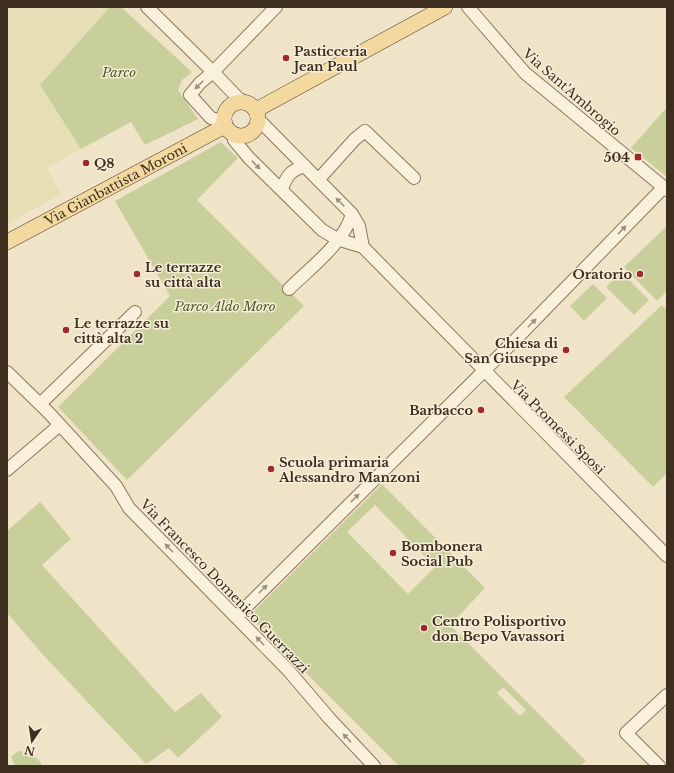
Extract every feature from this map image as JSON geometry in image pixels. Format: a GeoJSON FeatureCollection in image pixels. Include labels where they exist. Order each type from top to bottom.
{"type":"FeatureCollection","features":[{"type":"Feature","properties":{"kind":"main road","name":"Via Gianbattista Moroni"},"geometry":{"type":"LineString","coordinates":[[254,111],[445,7]]}},
{"type":"Feature","properties":{"kind":"main road","name":"Via Gianbattista Moroni"},"geometry":{"type":"LineString","coordinates":[[239,102],[254,111],[257,126],[253,132],[240,136],[227,128],[224,113],[230,105],[239,102]]}},
{"type":"Feature","properties":{"kind":"main road","name":"Via Gianbattista Moroni"},"geometry":{"type":"LineString","coordinates":[[7,242],[227,128]]}},
{"type":"Feature","properties":{"kind":"street"},"geometry":{"type":"LineString","coordinates":[[147,7],[239,99],[254,111],[352,214],[360,226],[363,247]]}},
{"type":"Feature","properties":{"kind":"street"},"geometry":{"type":"LineString","coordinates":[[227,128],[211,118],[190,95],[200,83],[213,72],[276,7]]}},
{"type":"Feature","properties":{"kind":"street","name":"Via Sant'Ambrogio"},"geometry":{"type":"LineString","coordinates":[[468,7],[525,73],[666,189]]}},
{"type":"Feature","properties":{"kind":"street","name":"Via Promessi Sposi"},"geometry":{"type":"LineString","coordinates":[[227,128],[234,140],[249,158],[322,230],[337,239],[363,247],[667,556]]}},
{"type":"Feature","properties":{"kind":"street"},"geometry":{"type":"LineString","coordinates":[[318,180],[355,139],[365,131],[414,178]]}},
{"type":"Feature","properties":{"kind":"street"},"geometry":{"type":"LineString","coordinates":[[282,189],[288,174],[292,170],[305,166]]}},
{"type":"Feature","properties":{"kind":"street"},"geometry":{"type":"LineString","coordinates":[[236,617],[666,189]]}},
{"type":"Feature","properties":{"kind":"street"},"geometry":{"type":"LineString","coordinates":[[289,289],[331,249],[337,239],[347,228],[352,214]]}},
{"type":"Feature","properties":{"kind":"street"},"geometry":{"type":"LineString","coordinates":[[40,404],[135,312]]}},
{"type":"Feature","properties":{"kind":"street","name":"Via Francesco Domenico Guerrazzi"},"geometry":{"type":"LineString","coordinates":[[7,372],[40,404],[116,486],[129,508],[288,670],[329,718],[374,766]]}},
{"type":"Feature","properties":{"kind":"street"},"geometry":{"type":"LineString","coordinates":[[7,470],[59,424]]}},
{"type":"Feature","properties":{"kind":"street"},"geometry":{"type":"LineString","coordinates":[[659,766],[626,733],[667,695]]}},
{"type":"Feature","properties":{"kind":"shaded area"},"geometry":{"type":"Polygon","coordinates":[[[7,7],[110,7],[40,85],[81,149],[47,168],[61,194],[7,224],[7,7]]]}},
{"type":"Feature","properties":{"kind":"green space","name":"Parco"},"geometry":{"type":"Polygon","coordinates":[[[110,7],[121,7],[192,72],[182,80],[178,90],[198,119],[145,145],[131,122],[81,149],[40,85],[110,7]]]}},
{"type":"Feature","properties":{"kind":"green space"},"geometry":{"type":"Polygon","coordinates":[[[667,107],[667,177],[631,148],[667,107]]]}},
{"type":"Feature","properties":{"kind":"green space","name":"Parco Aldo Moro"},"geometry":{"type":"Polygon","coordinates":[[[221,142],[238,158],[197,200],[304,306],[127,480],[58,407],[170,296],[115,201],[221,142]]]}},
{"type":"Feature","properties":{"kind":"green space"},"geometry":{"type":"Polygon","coordinates":[[[667,226],[667,291],[657,301],[624,267],[667,226]]]}},
{"type":"Feature","properties":{"kind":"green space"},"geometry":{"type":"Polygon","coordinates":[[[621,272],[649,300],[634,315],[606,287],[621,272]]]}},
{"type":"Feature","properties":{"kind":"green space"},"geometry":{"type":"Polygon","coordinates":[[[593,284],[607,298],[584,321],[570,306],[593,284]]]}},
{"type":"Feature","properties":{"kind":"green space"},"geometry":{"type":"Polygon","coordinates":[[[662,305],[667,310],[667,473],[653,487],[564,397],[662,305]]]}},
{"type":"Feature","properties":{"kind":"green space"},"geometry":{"type":"Polygon","coordinates":[[[382,484],[485,588],[450,625],[586,761],[580,766],[399,766],[249,616],[382,484]],[[375,505],[347,532],[408,594],[435,567],[375,505]],[[503,687],[497,693],[520,716],[526,710],[503,687]]]}},
{"type":"Feature","properties":{"kind":"green space"},"geometry":{"type":"Polygon","coordinates":[[[40,502],[71,539],[42,565],[175,712],[201,693],[222,717],[178,758],[169,748],[146,764],[46,658],[7,613],[7,531],[40,502]]]}},
{"type":"Feature","properties":{"kind":"green space"},"geometry":{"type":"Polygon","coordinates":[[[18,751],[26,752],[32,755],[43,766],[15,766],[11,757],[18,751]]]}},
{"type":"Feature","properties":{"kind":"place","name":"Pasticceria Jean Paul"},"geometry":{"type":"Point","coordinates":[286,58]}},
{"type":"Feature","properties":{"kind":"place","name":"504"},"geometry":{"type":"Point","coordinates":[638,157]}},
{"type":"Feature","properties":{"kind":"place","name":"Q8"},"geometry":{"type":"Point","coordinates":[86,163]}},
{"type":"Feature","properties":{"kind":"place","name":"Le terrazze su città alta"},"geometry":{"type":"Point","coordinates":[137,274]}},
{"type":"Feature","properties":{"kind":"place","name":"Oratorio"},"geometry":{"type":"Point","coordinates":[640,274]}},
{"type":"Feature","properties":{"kind":"place","name":"Le terrazze su città alta 2"},"geometry":{"type":"Point","coordinates":[66,330]}},
{"type":"Feature","properties":{"kind":"place","name":"Chiesa di San Giuseppe"},"geometry":{"type":"Point","coordinates":[566,350]}},
{"type":"Feature","properties":{"kind":"place","name":"Barbacco"},"geometry":{"type":"Point","coordinates":[481,410]}},
{"type":"Feature","properties":{"kind":"place","name":"Scuola primaria Alessandro Manzoni"},"geometry":{"type":"Point","coordinates":[271,469]}},
{"type":"Feature","properties":{"kind":"place","name":"Bombonera Social Pub"},"geometry":{"type":"Point","coordinates":[393,553]}},
{"type":"Feature","properties":{"kind":"place","name":"Centro Polisportivo don Bepo Vavassori"},"geometry":{"type":"Point","coordinates":[424,628]}}]}
